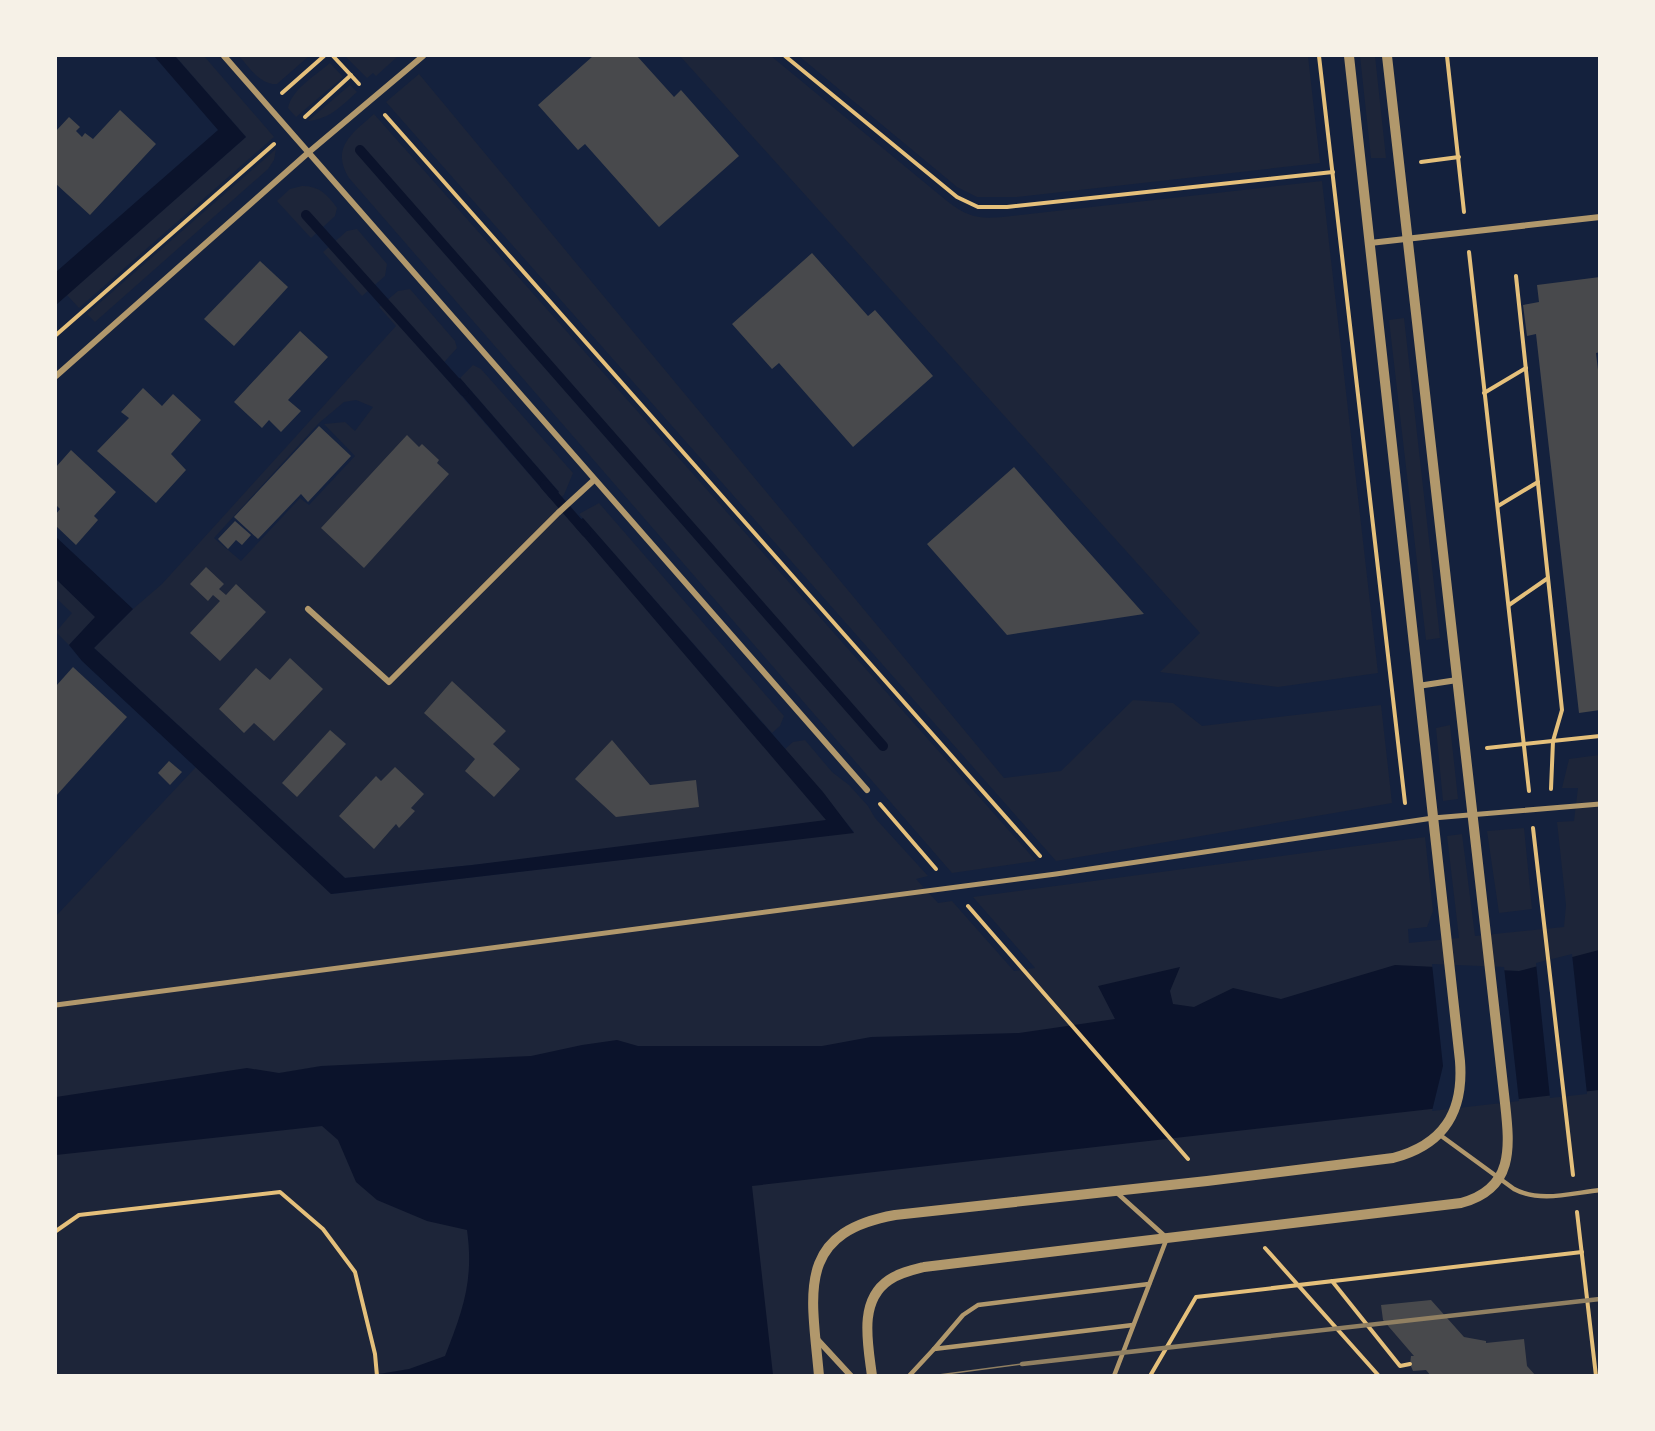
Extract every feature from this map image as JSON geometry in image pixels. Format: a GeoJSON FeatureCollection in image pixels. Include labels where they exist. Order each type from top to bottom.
{"type":"FeatureCollection","features":[{"type":"Feature","properties":{"kind":"street"},"geometry":{"type":"LineString","coordinates":[[224,56],[867,790]]}},
{"type":"Feature","properties":{"kind":"street"},"geometry":{"type":"LineString","coordinates":[[56,376],[309,152],[423,56]]}},
{"type":"Feature","properties":{"kind":"street"},"geometry":{"type":"LineString","coordinates":[[819,1376],[814,1296],[815,1273],[825,1249],[832,1241],[851,1228],[875,1218],[895,1215],[1393,1158],[1420,1149],[1440,1135],[1455,1108],[1461,1076],[1349,56]]}},
{"type":"Feature","properties":{"kind":"street"},"geometry":{"type":"LineString","coordinates":[[872,1376],[867,1330],[870,1307],[880,1288],[898,1275],[924,1267],[1461,1203],[1484,1195],[1499,1178],[1507,1157],[1508,1129],[1387,56]]}},
{"type":"Feature","properties":{"kind":"street"},"geometry":{"type":"LineString","coordinates":[[1370,243],[1599,217]]}},
{"type":"Feature","properties":{"kind":"street"},"geometry":{"type":"LineString","coordinates":[[308,609],[389,682],[594,480]]}},
{"type":"Feature","properties":{"kind":"street"},"geometry":{"type":"LineString","coordinates":[[1418,686],[1457,680]]}},
{"type":"Feature","properties":{"kind":"street"},"geometry":{"type":"LineString","coordinates":[[56,1005],[1056,874],[1433,818],[1599,804]]}},
{"type":"Feature","properties":{"kind":"street"},"geometry":{"type":"LineString","coordinates":[[816,1338],[851,1376]]}},
{"type":"Feature","properties":{"kind":"lane"},"geometry":{"type":"LineString","coordinates":[[1440,1135],[1514,1189],[1530,1196],[1599,1190]]}},
{"type":"Feature","properties":{"kind":"lane"},"geometry":{"type":"LineString","coordinates":[[1114,1191],[1167,1238],[1114,1376]]}},
{"type":"Feature","properties":{"kind":"lane"},"geometry":{"type":"LineString","coordinates":[[909,1376],[955,1323],[978,1305],[1149,1284]]}},
{"type":"Feature","properties":{"kind":"lane"},"geometry":{"type":"LineString","coordinates":[[934,1349],[1133,1325]]}},
{"type":"Feature","properties":{"kind":"path"},"geometry":{"type":"LineString","coordinates":[[267,106],[324,56]]}},
{"type":"Feature","properties":{"kind":"path"},"geometry":{"type":"LineString","coordinates":[[333,56],[1056,874]]}},
{"type":"Feature","properties":{"kind":"path"},"geometry":{"type":"LineString","coordinates":[[785,56],[957,197],[978,207],[1007,207],[1361,169]]}},
{"type":"Feature","properties":{"kind":"path"},"geometry":{"type":"LineString","coordinates":[[1319,56],[1407,822]]}},
{"type":"Feature","properties":{"kind":"path"},"geometry":{"type":"LineString","coordinates":[[1448,56],[1596,1376]]}},
{"type":"Feature","properties":{"kind":"path"},"geometry":{"type":"LineString","coordinates":[[56,335],[351,75]]}},
{"type":"Feature","properties":{"kind":"path"},"geometry":{"type":"LineString","coordinates":[[1399,164],[1458,157]]}},
{"type":"Feature","properties":{"kind":"path"},"geometry":{"type":"LineString","coordinates":[[1516,276],[1562,710],[1553,741],[1550,808]]}},
{"type":"Feature","properties":{"kind":"path"},"geometry":{"type":"LineString","coordinates":[[1484,393],[1526,369]]}},
{"type":"Feature","properties":{"kind":"path"},"geometry":{"type":"LineString","coordinates":[[1497,506],[1538,482]]}},
{"type":"Feature","properties":{"kind":"path"},"geometry":{"type":"LineString","coordinates":[[1509,605],[1548,578]]}},
{"type":"Feature","properties":{"kind":"path"},"geometry":{"type":"LineString","coordinates":[[1465,751],[1599,736]]}},
{"type":"Feature","properties":{"kind":"path"},"geometry":{"type":"LineString","coordinates":[[867,790],[1207,1181]]}},
{"type":"Feature","properties":{"kind":"path"},"geometry":{"type":"LineString","coordinates":[[56,1231],[80,1215],[280,1192],[323,1229],[355,1272],[375,1354],[377,1376]]}},
{"type":"Feature","properties":{"kind":"path"},"geometry":{"type":"LineString","coordinates":[[1249,1229],[1379,1376]]}},
{"type":"Feature","properties":{"kind":"path"},"geometry":{"type":"LineString","coordinates":[[1150,1376],[1196,1297],[1582,1252]]}},
{"type":"Feature","properties":{"kind":"path"},"geometry":{"type":"LineString","coordinates":[[1332,1281],[1400,1366],[1410,1365]]}},
{"type":"Feature","properties":{"kind":"shaded area"},"geometry":{"type":"Polygon","coordinates":[[[154,56],[175,56],[246,137],[56,305],[56,272],[218,130],[154,56]]]}},
{"type":"Feature","properties":{"kind":"shaded area"},"geometry":{"type":"Polygon","coordinates":[[[204,56],[274,137],[79,308],[67,295],[246,137],[176,57],[204,56]]]}},
{"type":"Feature","properties":{"kind":"shaded area"},"geometry":{"type":"Polygon","coordinates":[[[239,56],[309,56],[277,84],[271,84],[260,78],[239,56]]]}},
{"type":"Feature","properties":{"kind":"shaded area"},"geometry":{"type":"Polygon","coordinates":[[[345,56],[398,56],[376,76],[373,73],[367,78],[345,56]]]}},
{"type":"Feature","properties":{"kind":"shaded area"},"geometry":{"type":"Polygon","coordinates":[[[680,56],[771,56],[947,201],[967,214],[979,217],[1003,217],[1322,181],[1378,673],[1278,687],[1160,672],[1200,633],[680,56]]]}},
{"type":"Feature","properties":{"kind":"shaded area"},"geometry":{"type":"Polygon","coordinates":[[[799,56],[1308,56],[1320,163],[1017,197],[977,197],[957,187],[799,56]]]}},
{"type":"Feature","properties":{"kind":"shaded area"},"geometry":{"type":"Polygon","coordinates":[[[1360,56],[1375,56],[1386,158],[1371,158],[1360,56]]]}},
{"type":"Feature","properties":{"kind":"shaded area"},"geometry":{"type":"Polygon","coordinates":[[[330,63],[343,77],[296,117],[288,108],[290,101],[305,83],[330,63]]]}},
{"type":"Feature","properties":{"kind":"shaded area"},"geometry":{"type":"Polygon","coordinates":[[[419,74],[1004,778],[1061,771],[1133,700],[1173,703],[1202,726],[1381,705],[1392,803],[1056,861],[386,102],[419,74]]]}},
{"type":"Feature","properties":{"kind":"shaded area"},"geometry":{"type":"Polygon","coordinates":[[[350,85],[357,92],[346,102],[323,118],[308,121],[350,85]]]}},
{"type":"Feature","properties":{"kind":"shaded area"},"geometry":{"type":"Polygon","coordinates":[[[374,114],[1036,861],[952,873],[349,178],[342,158],[343,149],[352,134],[374,114]]]}},
{"type":"Feature","properties":{"kind":"shaded area"},"geometry":{"type":"Polygon","coordinates":[[[276,149],[274,160],[268,169],[95,322],[87,314],[276,149]]]}},
{"type":"Feature","properties":{"kind":"shaded area"},"geometry":{"type":"Polygon","coordinates":[[[302,186],[313,187],[322,192],[337,208],[335,216],[311,238],[277,201],[290,189],[302,186]]]}},
{"type":"Feature","properties":{"kind":"shaded area"},"geometry":{"type":"Polygon","coordinates":[[[357,229],[387,264],[385,276],[362,296],[323,252],[347,231],[357,229]]]}},
{"type":"Feature","properties":{"kind":"shaded area"},"geometry":{"type":"Polygon","coordinates":[[[410,289],[455,341],[457,348],[438,369],[550,498],[559,492],[460,378],[473,365],[481,369],[573,473],[564,495],[554,502],[838,828],[345,878],[94,648],[162,584],[396,326],[379,307],[398,291],[410,289]],[[356,400],[344,402],[319,423],[214,538],[241,561],[300,498],[309,505],[355,456],[324,424],[345,422],[355,431],[373,407],[356,400]]]}},
{"type":"Feature","properties":{"kind":"shaded area"},"geometry":{"type":"Polygon","coordinates":[[[1404,318],[1440,638],[1426,640],[1389,320],[1404,318]]]}},
{"type":"Feature","properties":{"kind":"shaded area"},"geometry":{"type":"Polygon","coordinates":[[[460,378],[559,492],[550,498],[452,384],[460,378]]]}},
{"type":"Feature","properties":{"kind":"shaded area"},"geometry":{"type":"Polygon","coordinates":[[[599,503],[784,716],[780,726],[772,733],[579,514],[599,503]]]}},
{"type":"Feature","properties":{"kind":"shaded area"},"geometry":{"type":"Polygon","coordinates":[[[583,518],[823,792],[854,833],[331,894],[82,661],[69,645],[95,617],[56,579],[56,537],[133,609],[94,648],[345,878],[472,865],[826,820],[573,524],[583,518]]]}},
{"type":"Feature","properties":{"kind":"shaded area"},"geometry":{"type":"Polygon","coordinates":[[[56,579],[96,617],[69,645],[56,632],[72,613],[56,598],[56,579]]]}},
{"type":"Feature","properties":{"kind":"shaded area"},"geometry":{"type":"Polygon","coordinates":[[[1450,725],[1458,799],[1443,801],[1436,728],[1450,725]]]}},
{"type":"Feature","properties":{"kind":"shaded area"},"geometry":{"type":"Polygon","coordinates":[[[805,740],[832,772],[849,785],[868,806],[875,818],[928,876],[916,879],[938,903],[952,901],[1014,971],[1035,968],[973,897],[1425,837],[1433,911],[1427,927],[1408,929],[1409,943],[1459,938],[1447,836],[1462,834],[1475,936],[1564,927],[1566,905],[1557,822],[1574,821],[1578,788],[1562,788],[1569,759],[1599,755],[1599,1375],[56,1375],[56,916],[196,767],[332,894],[854,832],[785,749],[793,742],[805,740]]]}},
{"type":"Feature","properties":{"kind":"shaded area"},"geometry":{"type":"Polygon","coordinates":[[[1524,828],[1532,909],[1499,913],[1487,831],[1524,828]]]}},
{"type":"Feature","properties":{"kind":"shaded area"},"geometry":{"type":"Polygon","coordinates":[[[1599,950],[1599,1090],[752,1186],[773,1375],[373,1375],[409,1369],[445,1356],[462,1309],[468,1280],[467,1230],[427,1221],[377,1200],[356,1182],[338,1140],[322,1126],[56,1155],[56,1097],[247,1068],[279,1073],[321,1066],[531,1056],[617,1040],[638,1046],[822,1046],[871,1037],[1019,1033],[1115,1019],[1098,986],[1180,967],[1170,991],[1173,1004],[1194,1007],[1233,988],[1281,999],[1395,965],[1519,971],[1599,950]]]}},
{"type":"Feature","properties":{"kind":"pier"},"geometry":{"type":"Polygon","coordinates":[[[1572,954],[1587,1094],[1550,1098],[1536,963],[1572,954]]]}},
{"type":"Feature","properties":{"kind":"pier"},"geometry":{"type":"Polygon","coordinates":[[[1432,964],[1504,967],[1519,1101],[1432,1111],[1443,1066],[1432,964]]]}},
{"type":"Feature","properties":{"kind":"building"},"geometry":{"type":"Polygon","coordinates":[[[593,56],[637,56],[674,97],[681,90],[739,156],[659,227],[585,144],[578,150],[538,105],[593,56]]]}},
{"type":"Feature","properties":{"kind":"building"},"geometry":{"type":"Polygon","coordinates":[[[120,110],[156,144],[90,215],[56,184],[56,131],[69,117],[80,127],[76,131],[82,137],[85,133],[93,139],[120,110]]]}},
{"type":"Feature","properties":{"kind":"building"},"geometry":{"type":"Polygon","coordinates":[[[812,253],[868,316],[875,310],[933,376],[853,447],[779,363],[772,369],[732,324],[812,253]]]}},
{"type":"Feature","properties":{"kind":"building"},"geometry":{"type":"Polygon","coordinates":[[[260,261],[288,287],[234,346],[204,319],[260,261]]]}},
{"type":"Feature","properties":{"kind":"building"},"geometry":{"type":"Polygon","coordinates":[[[1600,277],[1600,352],[1596,353],[1600,387],[1600,710],[1579,713],[1536,334],[1527,336],[1523,305],[1539,302],[1537,285],[1600,277]]]}},
{"type":"Feature","properties":{"kind":"building"},"geometry":{"type":"Polygon","coordinates":[[[300,331],[328,357],[288,400],[301,411],[281,432],[269,420],[262,428],[234,402],[300,331]]]}},
{"type":"Feature","properties":{"kind":"building"},"geometry":{"type":"Polygon","coordinates":[[[143,388],[162,406],[173,394],[201,420],[171,454],[186,470],[156,503],[97,451],[129,418],[121,412],[143,388]]]}},
{"type":"Feature","properties":{"kind":"building"},"geometry":{"type":"Polygon","coordinates":[[[319,426],[351,456],[308,502],[301,494],[258,539],[234,517],[319,426]]]}},
{"type":"Feature","properties":{"kind":"building"},"geometry":{"type":"Polygon","coordinates":[[[407,435],[419,447],[422,444],[439,460],[437,463],[449,474],[364,568],[321,528],[407,435]]]}},
{"type":"Feature","properties":{"kind":"building"},"geometry":{"type":"Polygon","coordinates":[[[71,450],[116,492],[94,516],[98,520],[76,545],[56,526],[56,514],[60,509],[56,505],[56,467],[71,450]]]}},
{"type":"Feature","properties":{"kind":"building"},"geometry":{"type":"Polygon","coordinates":[[[1014,467],[1144,614],[1007,635],[927,544],[1014,467]]]}},
{"type":"Feature","properties":{"kind":"building"},"geometry":{"type":"Polygon","coordinates":[[[235,521],[251,535],[242,545],[236,540],[228,549],[218,539],[235,521]]]}},
{"type":"Feature","properties":{"kind":"building"},"geometry":{"type":"Polygon","coordinates":[[[206,567],[224,584],[219,589],[226,595],[236,584],[266,612],[220,661],[190,633],[220,601],[213,595],[208,601],[190,584],[206,567]]]}},
{"type":"Feature","properties":{"kind":"building"},"geometry":{"type":"Polygon","coordinates":[[[290,658],[323,689],[274,741],[254,723],[244,733],[219,709],[256,668],[270,680],[290,658]]]}},
{"type":"Feature","properties":{"kind":"building"},"geometry":{"type":"Polygon","coordinates":[[[73,667],[127,717],[56,796],[56,686],[73,667]]]}},
{"type":"Feature","properties":{"kind":"building"},"geometry":{"type":"Polygon","coordinates":[[[452,681],[506,731],[493,744],[520,769],[494,797],[465,771],[475,759],[424,713],[452,681]]]}},
{"type":"Feature","properties":{"kind":"building"},"geometry":{"type":"Polygon","coordinates":[[[330,730],[346,744],[297,797],[282,783],[330,730]]]}},
{"type":"Feature","properties":{"kind":"building"},"geometry":{"type":"Polygon","coordinates":[[[612,740],[650,785],[696,780],[699,807],[616,817],[575,779],[612,740]]]}},
{"type":"Feature","properties":{"kind":"building"},"geometry":{"type":"Polygon","coordinates":[[[169,761],[182,772],[170,785],[158,773],[169,761]]]}},
{"type":"Feature","properties":{"kind":"building"},"geometry":{"type":"Polygon","coordinates":[[[395,767],[424,794],[411,808],[415,811],[399,828],[396,824],[374,849],[339,816],[376,776],[381,781],[395,767]]]}},
{"type":"Feature","properties":{"kind":"building"},"geometry":{"type":"Polygon","coordinates":[[[1431,1300],[1464,1337],[1486,1341],[1486,1343],[1524,1339],[1527,1366],[1536,1376],[1431,1376],[1426,1370],[1413,1371],[1410,1364],[1411,1356],[1414,1356],[1383,1320],[1381,1305],[1431,1300]]]}},
{"type":"Feature","properties":{"kind":"waterway"},"geometry":{"type":"LineString","coordinates":[[360,150],[883,746]]}},
{"type":"Feature","properties":{"kind":"waterway"},"geometry":{"type":"LineString","coordinates":[[306,215],[464,391]]}},
{"type":"Feature","properties":{"kind":"waterway"},"geometry":{"type":"LineString","coordinates":[[545,485],[586,532]]}},
{"type":"Feature","properties":{"kind":"tram line"},"geometry":{"type":"LineString","coordinates":[[931,1376],[1022,1364]]}},
{"type":"Feature","properties":{"kind":"railway"},"geometry":{"type":"LineString","coordinates":[[1022,1364],[1600,1299]]}}]}
